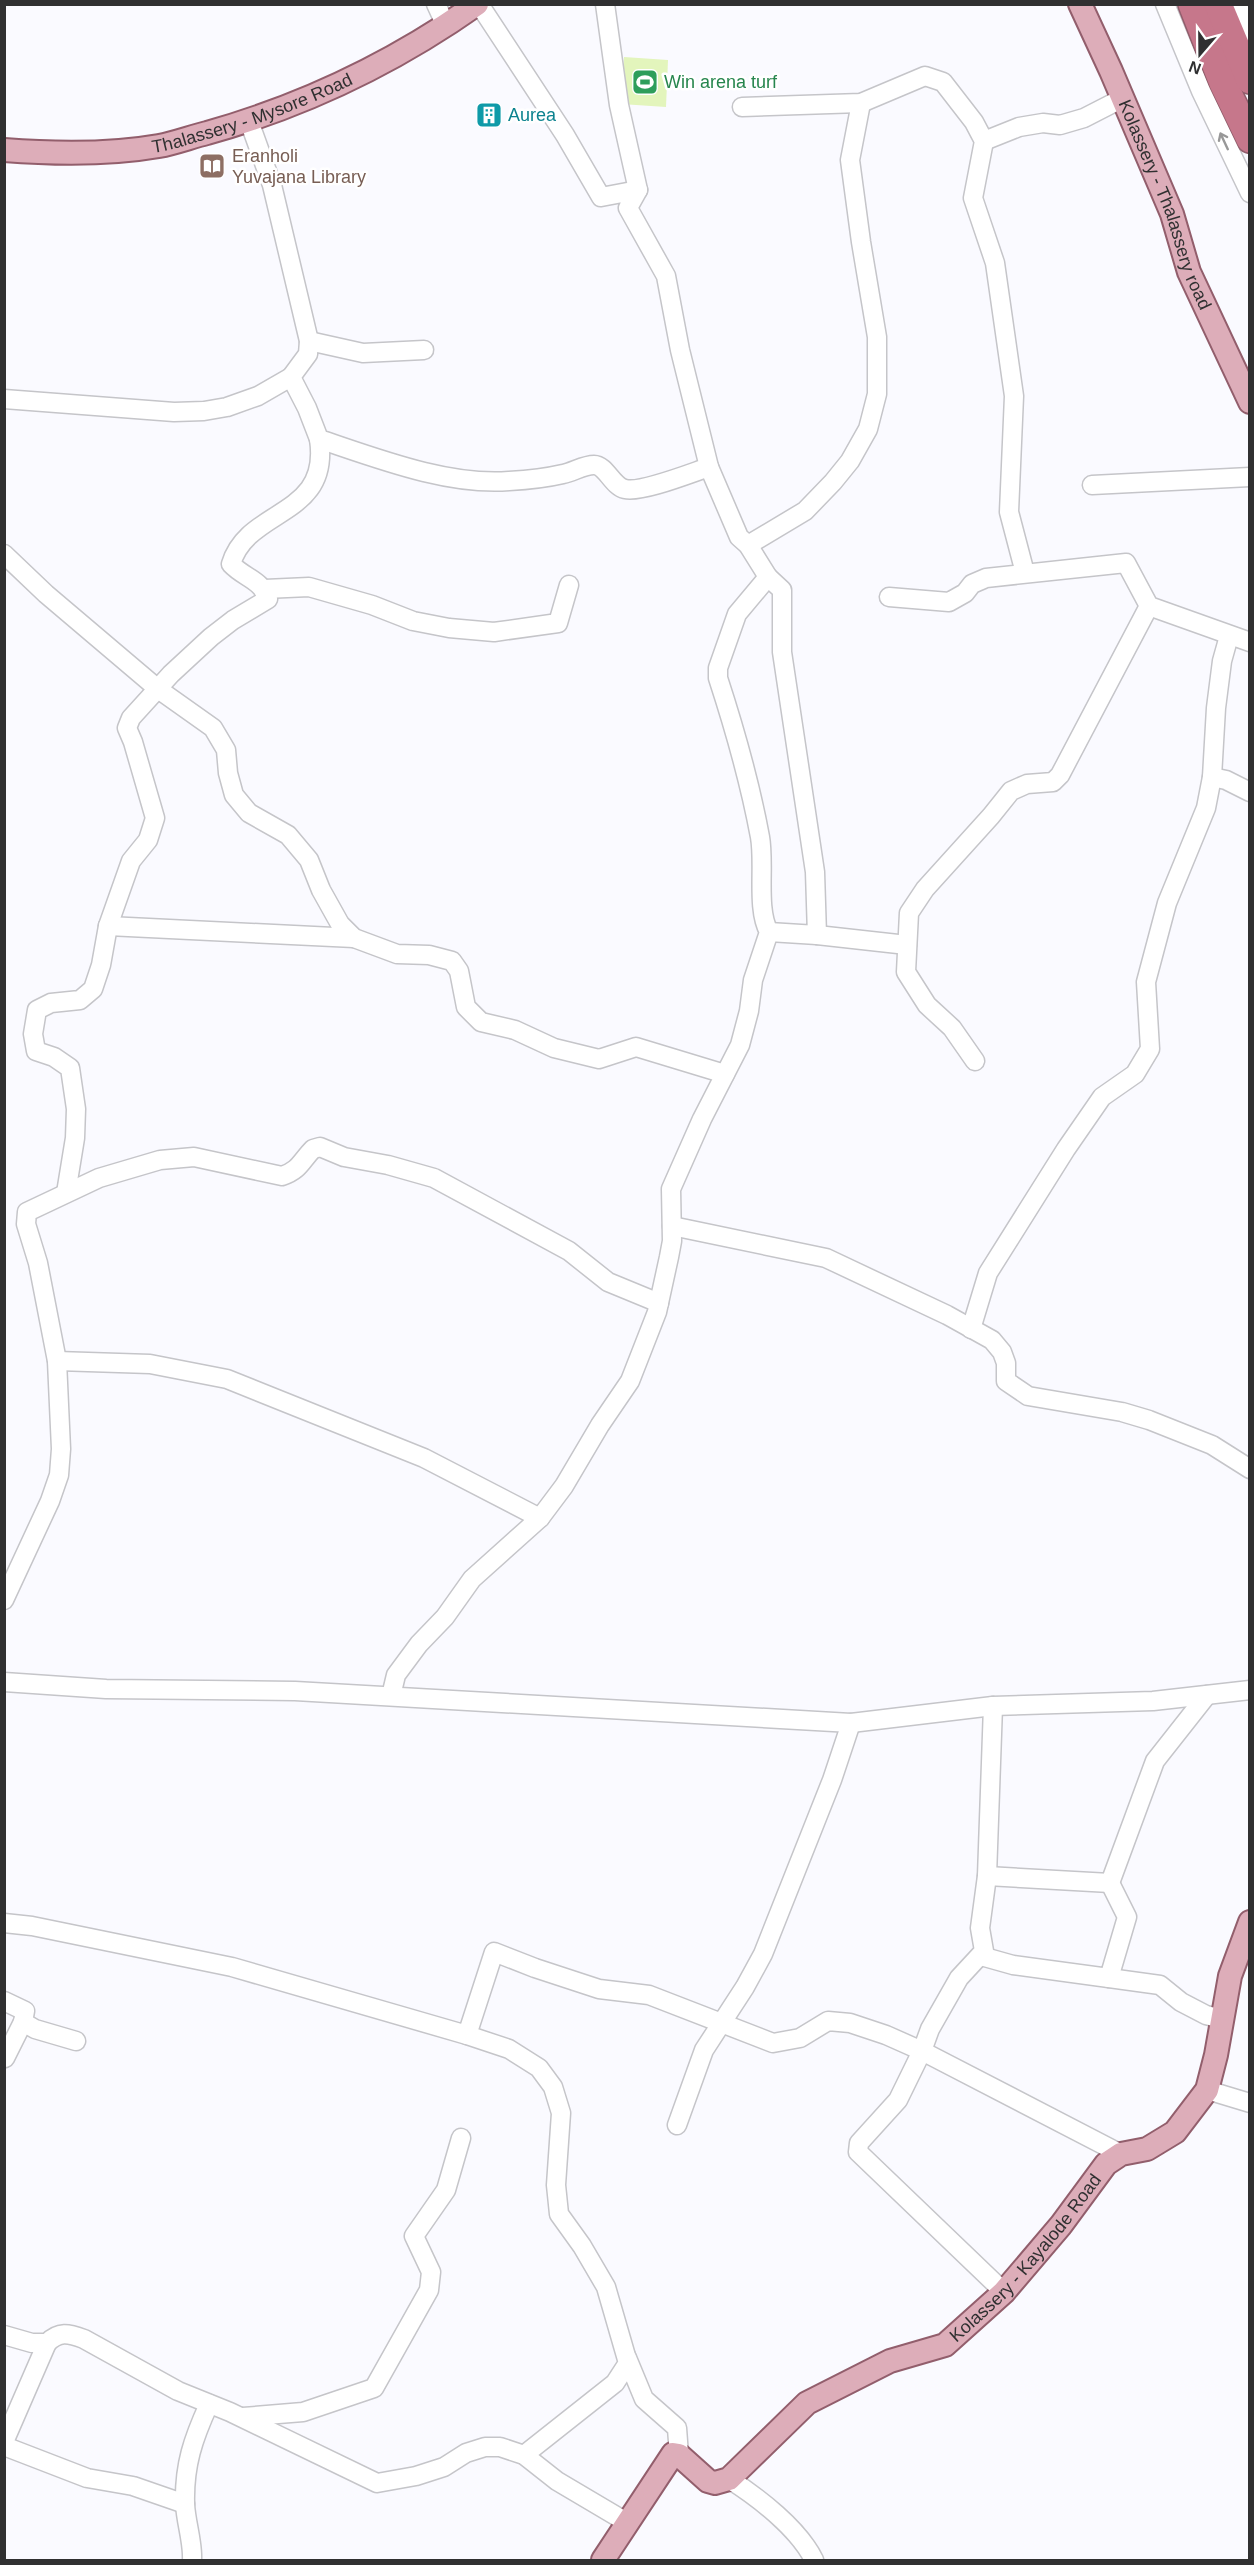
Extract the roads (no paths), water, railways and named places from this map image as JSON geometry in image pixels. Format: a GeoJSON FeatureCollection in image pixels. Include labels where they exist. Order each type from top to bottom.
{"type":"FeatureCollection","features":[{"type":"Feature","properties":{"kind":"highway"},"geometry":{"type":"LineString","coordinates":[[1192,4],[1223,83],[1250,139]]}},
{"type":"Feature","properties":{"kind":"highway"},"geometry":{"type":"LineString","coordinates":[[1218,4],[1250,80]]}},
{"type":"Feature","properties":{"kind":"main road","name":"Thalassery - Mysore Road"},"geometry":{"type":"LineString","coordinates":[[4,150],[64,154],[159,146],[249,121],[352,78],[446,26],[478,4]]}},
{"type":"Feature","properties":{"kind":"main road","name":"Kolassery - Thalassery road"},"geometry":{"type":"LineString","coordinates":[[1080,4],[1172,214],[1189,272],[1250,402]]}},
{"type":"Feature","properties":{"kind":"main road","name":"Kolassery - Kayalode Road"},"geometry":{"type":"LineString","coordinates":[[729,2479],[807,2403],[890,2361],[945,2345],[1004,2292],[1061,2224],[1106,2164],[1121,2154],[1147,2149],[1175,2132],[1207,2090],[1230,1976],[1250,1922]]}},
{"type":"Feature","properties":{"kind":"main road"},"geometry":{"type":"LineString","coordinates":[[603,2560],[673,2454],[679,2455],[708,2481],[715,2483],[729,2479]]}},
{"type":"Feature","properties":{"kind":"street"},"geometry":{"type":"LineString","coordinates":[[436,4],[446,26]]}},
{"type":"Feature","properties":{"kind":"street"},"geometry":{"type":"LineString","coordinates":[[478,4],[565,135],[601,197],[638,190]]}},
{"type":"Feature","properties":{"kind":"street"},"geometry":{"type":"LineString","coordinates":[[605,4],[619,105],[638,190],[628,208],[666,276],[680,350],[709,467],[735,529],[768,577],[782,590],[782,652],[815,872],[817,935]]}},
{"type":"Feature","properties":{"kind":"street"},"geometry":{"type":"LineString","coordinates":[[1165,4],[1201,91],[1250,194]]}},
{"type":"Feature","properties":{"kind":"street"},"geometry":{"type":"LineString","coordinates":[[1237,4],[1250,34]]}},
{"type":"Feature","properties":{"kind":"street"},"geometry":{"type":"LineString","coordinates":[[742,107],[861,103],[925,76],[944,82],[974,122],[984,141],[973,198],[995,263],[1014,396],[1009,512],[1024,573]]}},
{"type":"Feature","properties":{"kind":"street"},"geometry":{"type":"LineString","coordinates":[[984,141],[1018,127],[1043,123],[1060,125],[1084,118],[1123,98]]}},
{"type":"Feature","properties":{"kind":"street"},"geometry":{"type":"LineString","coordinates":[[747,545],[805,511],[850,461],[868,429],[877,394],[877,337],[850,160],[861,103]]}},
{"type":"Feature","properties":{"kind":"street"},"geometry":{"type":"LineString","coordinates":[[4,399],[174,412],[204,411],[227,407],[258,396],[291,377],[308,354],[309,341],[272,185],[249,121]]}},
{"type":"Feature","properties":{"kind":"street"},"geometry":{"type":"LineString","coordinates":[[309,341],[363,353],[424,350]]}},
{"type":"Feature","properties":{"kind":"street"},"geometry":{"type":"LineString","coordinates":[[66,1193],[75,1138],[76,1109],[70,1068],[54,1057],[36,1051],[33,1034],[37,1010],[51,1003],[80,1000],[93,989],[101,965],[108,926],[131,861],[148,840],[155,818],[127,728],[131,718],[211,638],[233,620],[268,599],[265,589],[256,580],[237,571],[231,564],[234,552],[244,539],[303,497],[316,480],[321,456],[319,439],[307,408],[291,377]]}},
{"type":"Feature","properties":{"kind":"street"},"geometry":{"type":"LineString","coordinates":[[319,439],[441,476],[507,482],[563,474],[595,465],[601,468],[616,485],[625,489],[638,489],[709,467]]}},
{"type":"Feature","properties":{"kind":"street"},"geometry":{"type":"LineString","coordinates":[[1092,485],[1250,477]]}},
{"type":"Feature","properties":{"kind":"street"},"geometry":{"type":"LineString","coordinates":[[4,554],[46,594],[158,689],[213,728],[226,750],[228,773],[234,795],[249,813],[288,835],[309,860],[321,890],[340,924],[354,938]]}},
{"type":"Feature","properties":{"kind":"street"},"geometry":{"type":"LineString","coordinates":[[889,597],[949,602],[965,593],[972,584],[986,578],[1126,563],[1149,606],[1250,642]]}},
{"type":"Feature","properties":{"kind":"street"},"geometry":{"type":"LineString","coordinates":[[391,1696],[396,1675],[419,1644],[445,1617],[472,1579],[540,1518],[564,1486],[600,1425],[630,1381],[659,1303],[672,1240],[671,1189],[724,1074],[740,1046],[749,1011],[753,980],[769,932],[764,923],[763,861],[760,838],[746,774],[718,678],[718,668],[737,614],[768,577]]}},
{"type":"Feature","properties":{"kind":"street"},"geometry":{"type":"LineString","coordinates":[[265,589],[309,586],[372,605],[413,621],[449,628],[494,632],[558,623],[569,585]]}},
{"type":"Feature","properties":{"kind":"street"},"geometry":{"type":"LineString","coordinates":[[975,1061],[952,1028],[927,1005],[906,972],[909,913],[925,890],[1011,790],[1027,784],[1053,782],[1060,775],[1149,606]]}},
{"type":"Feature","properties":{"kind":"street"},"geometry":{"type":"LineString","coordinates":[[971,1329],[988,1273],[1066,1149],[1102,1097],[1135,1074],[1150,1049],[1146,981],[1167,903],[1206,808],[1212,777],[1216,708],[1222,661],[1229,636]]}},
{"type":"Feature","properties":{"kind":"street"},"geometry":{"type":"LineString","coordinates":[[1212,777],[1226,780],[1250,792]]}},
{"type":"Feature","properties":{"kind":"street"},"geometry":{"type":"LineString","coordinates":[[108,926],[354,938],[397,954],[429,955],[452,961],[459,971],[466,1007],[481,1022],[515,1030],[555,1048],[599,1059],[636,1047],[724,1074]]}},
{"type":"Feature","properties":{"kind":"street"},"geometry":{"type":"LineString","coordinates":[[769,932],[907,945]]}},
{"type":"Feature","properties":{"kind":"street"},"geometry":{"type":"LineString","coordinates":[[4,1600],[18,1574],[59,1475],[61,1449],[57,1361],[38,1263],[26,1224],[27,1212],[66,1193],[122,1170],[160,1160],[194,1157],[282,1176],[293,1172],[305,1161],[313,1149],[320,1147],[344,1157],[388,1165],[434,1178],[569,1251],[608,1282],[659,1303]]}},
{"type":"Feature","properties":{"kind":"street"},"geometry":{"type":"LineString","coordinates":[[672,1226],[826,1258],[947,1315],[992,1340],[1002,1352],[1006,1363],[1006,1381],[1028,1396],[1122,1412],[1149,1420],[1212,1445],[1250,1469]]}},
{"type":"Feature","properties":{"kind":"street"},"geometry":{"type":"LineString","coordinates":[[57,1361],[150,1364],[227,1379],[424,1458],[540,1518]]}},
{"type":"Feature","properties":{"kind":"street"},"geometry":{"type":"LineString","coordinates":[[4,1682],[106,1689],[295,1691],[851,1723],[993,1706],[1153,1701],[1250,1690]]}},
{"type":"Feature","properties":{"kind":"street"},"geometry":{"type":"LineString","coordinates":[[1109,1978],[1127,1917],[1110,1883],[1155,1761],[1207,1695]]}},
{"type":"Feature","properties":{"kind":"street"},"geometry":{"type":"LineString","coordinates":[[993,1706],[987,1876],[980,1928],[984,1946],[981,1956],[959,1978],[930,2030],[898,2100],[859,2143],[858,2152],[1004,2292]]}},
{"type":"Feature","properties":{"kind":"street"},"geometry":{"type":"LineString","coordinates":[[677,2126],[704,2050],[723,2023],[763,1954],[832,1780],[851,1723]]}},
{"type":"Feature","properties":{"kind":"street"},"geometry":{"type":"LineString","coordinates":[[987,1876],[1110,1883]]}},
{"type":"Feature","properties":{"kind":"street"},"geometry":{"type":"LineString","coordinates":[[4,1923],[32,1926],[232,1967],[467,2035],[509,2049],[539,2068],[553,2087],[561,2113],[556,2185],[559,2214],[582,2246],[606,2287],[627,2358],[644,2399],[677,2428],[679,2455]]}},
{"type":"Feature","properties":{"kind":"street"},"geometry":{"type":"LineString","coordinates":[[467,2035],[494,1952],[598,1989],[649,1995],[773,2043],[800,2038],[828,2021],[850,2022],[922,2051],[1121,2154]]}},
{"type":"Feature","properties":{"kind":"street"},"geometry":{"type":"LineString","coordinates":[[981,1956],[1013,1965],[1160,1986],[1181,2002],[1206,2015],[1222,2019]]}},
{"type":"Feature","properties":{"kind":"street"},"geometry":{"type":"LineString","coordinates":[[4,2001],[25,2011],[23,2022],[5,2058]]}},
{"type":"Feature","properties":{"kind":"street"},"geometry":{"type":"LineString","coordinates":[[23,2022],[35,2029],[76,2041]]}},
{"type":"Feature","properties":{"kind":"street"},"geometry":{"type":"LineString","coordinates":[[1207,2090],[1250,2103]]}},
{"type":"Feature","properties":{"kind":"street"},"geometry":{"type":"LineString","coordinates":[[241,2417],[303,2412],[374,2388],[429,2290],[431,2272],[414,2236],[446,2190],[461,2138]]}},
{"type":"Feature","properties":{"kind":"street"},"geometry":{"type":"LineString","coordinates":[[185,2504],[133,2486],[87,2478],[4,2444],[47,2343],[56,2335],[68,2333],[84,2339],[139,2372],[241,2417],[377,2483],[416,2476],[444,2467],[466,2453],[485,2447],[500,2447],[524,2455],[557,2481],[628,2523]]}},
{"type":"Feature","properties":{"kind":"street"},"geometry":{"type":"LineString","coordinates":[[4,2336],[32,2343],[47,2343]]}},
{"type":"Feature","properties":{"kind":"street"},"geometry":{"type":"LineString","coordinates":[[524,2455],[615,2383],[628,2363],[627,2358]]}},
{"type":"Feature","properties":{"kind":"street"},"geometry":{"type":"LineString","coordinates":[[192,2560],[185,2504],[187,2460],[209,2404]]}},
{"type":"Feature","properties":{"kind":"street"},"geometry":{"type":"LineString","coordinates":[[729,2479],[764,2504],[807,2545],[814,2560]]}},
{"type":"Feature","properties":{"kind":"place","name":"Win arena turf"},"geometry":{"type":"Point","coordinates":[645,82]}},
{"type":"Feature","properties":{"kind":"place","name":"Aurea"},"geometry":{"type":"Point","coordinates":[489,115]}},
{"type":"Feature","properties":{"kind":"place","name":"Eranholi Yuvajana Library"},"geometry":{"type":"Point","coordinates":[212,166]}}]}
